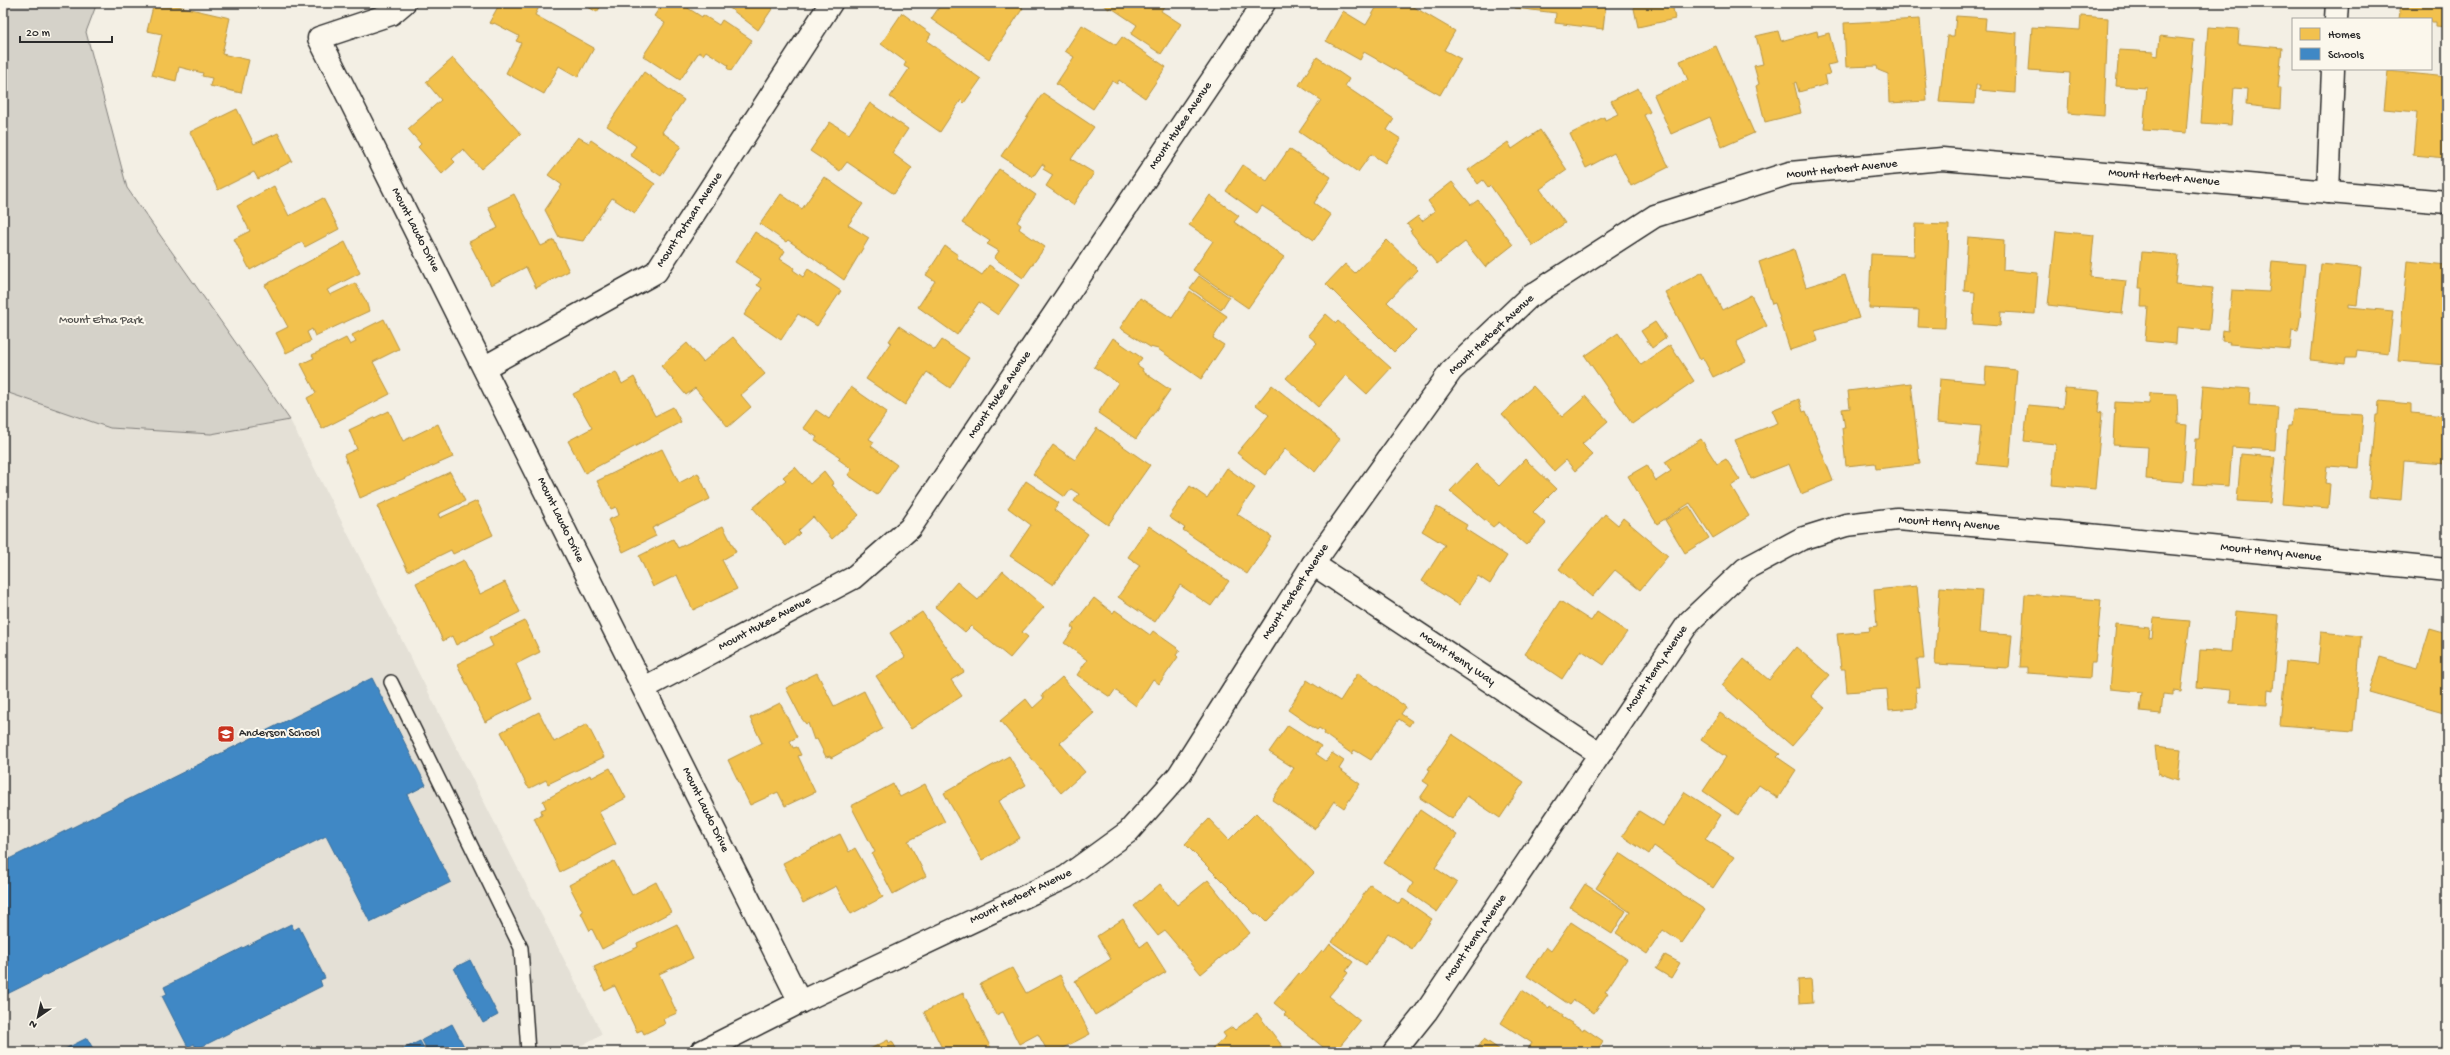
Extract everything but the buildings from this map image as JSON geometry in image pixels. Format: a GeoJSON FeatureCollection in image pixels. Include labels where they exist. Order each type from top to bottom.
{"type":"FeatureCollection","features":[{"type":"Feature","properties":{"kind":"street","name":"Mount Laudo Drive"},"geometry":{"type":"LineString","coordinates":[[404,3],[391,14],[319,38],[485,367],[800,1002]]}},
{"type":"Feature","properties":{"kind":"street","name":"Mount Putman Avenue"},"geometry":{"type":"LineString","coordinates":[[485,367],[656,272],[831,3]]}},
{"type":"Feature","properties":{"kind":"street","name":"Mount Hukee Avenue"},"geometry":{"type":"LineString","coordinates":[[644,688],[853,578],[910,528],[1264,3]]}},
{"type":"Feature","properties":{"kind":"street"},"geometry":{"type":"LineString","coordinates":[[2336,18],[2337,3]]}},
{"type":"Feature","properties":{"kind":"street"},"geometry":{"type":"LineString","coordinates":[[2328,192],[2334,70]]}},
{"type":"Feature","properties":{"kind":"street","name":"Mount Herbert Avenue"},"geometry":{"type":"LineString","coordinates":[[701,1052],[800,1002],[1066,877],[1128,832],[1179,775],[1313,564],[1451,371],[1528,298],[1655,216],[1790,173],[1942,159],[2447,202]]}},
{"type":"Feature","properties":{"kind":"street","name":"Mount Henry Avenue"},"geometry":{"type":"LineString","coordinates":[[1394,1052],[1426,1012],[1689,622],[1745,569],[1801,539],[1846,525],[1897,519],[2058,532],[2447,570]]}},
{"type":"Feature","properties":{"kind":"street","name":"Mount Henry Way"},"geometry":{"type":"LineString","coordinates":[[1313,564],[1600,754]]}},
{"type":"Feature","properties":{"kind":"lane"},"geometry":{"type":"LineString","coordinates":[[391,682],[522,948],[528,1052]]}},
{"type":"Feature","properties":{"kind":"shaded area","name":"Anderson School"},"geometry":{"type":"Polygon","coordinates":[[[3,391],[110,428],[211,434],[290,420],[602,1034],[570,1052],[3,1052],[3,391]]]}},
{"type":"Feature","properties":{"kind":"green space","name":"Mount Etna Park"},"geometry":{"type":"Polygon","coordinates":[[[3,3],[97,3],[86,32],[127,188],[290,420],[211,434],[110,428],[3,391],[3,3]]]}},
{"type":"Feature","properties":{"kind":"place","name":"Anderson School"},"geometry":{"type":"Point","coordinates":[226,734]}}]}
